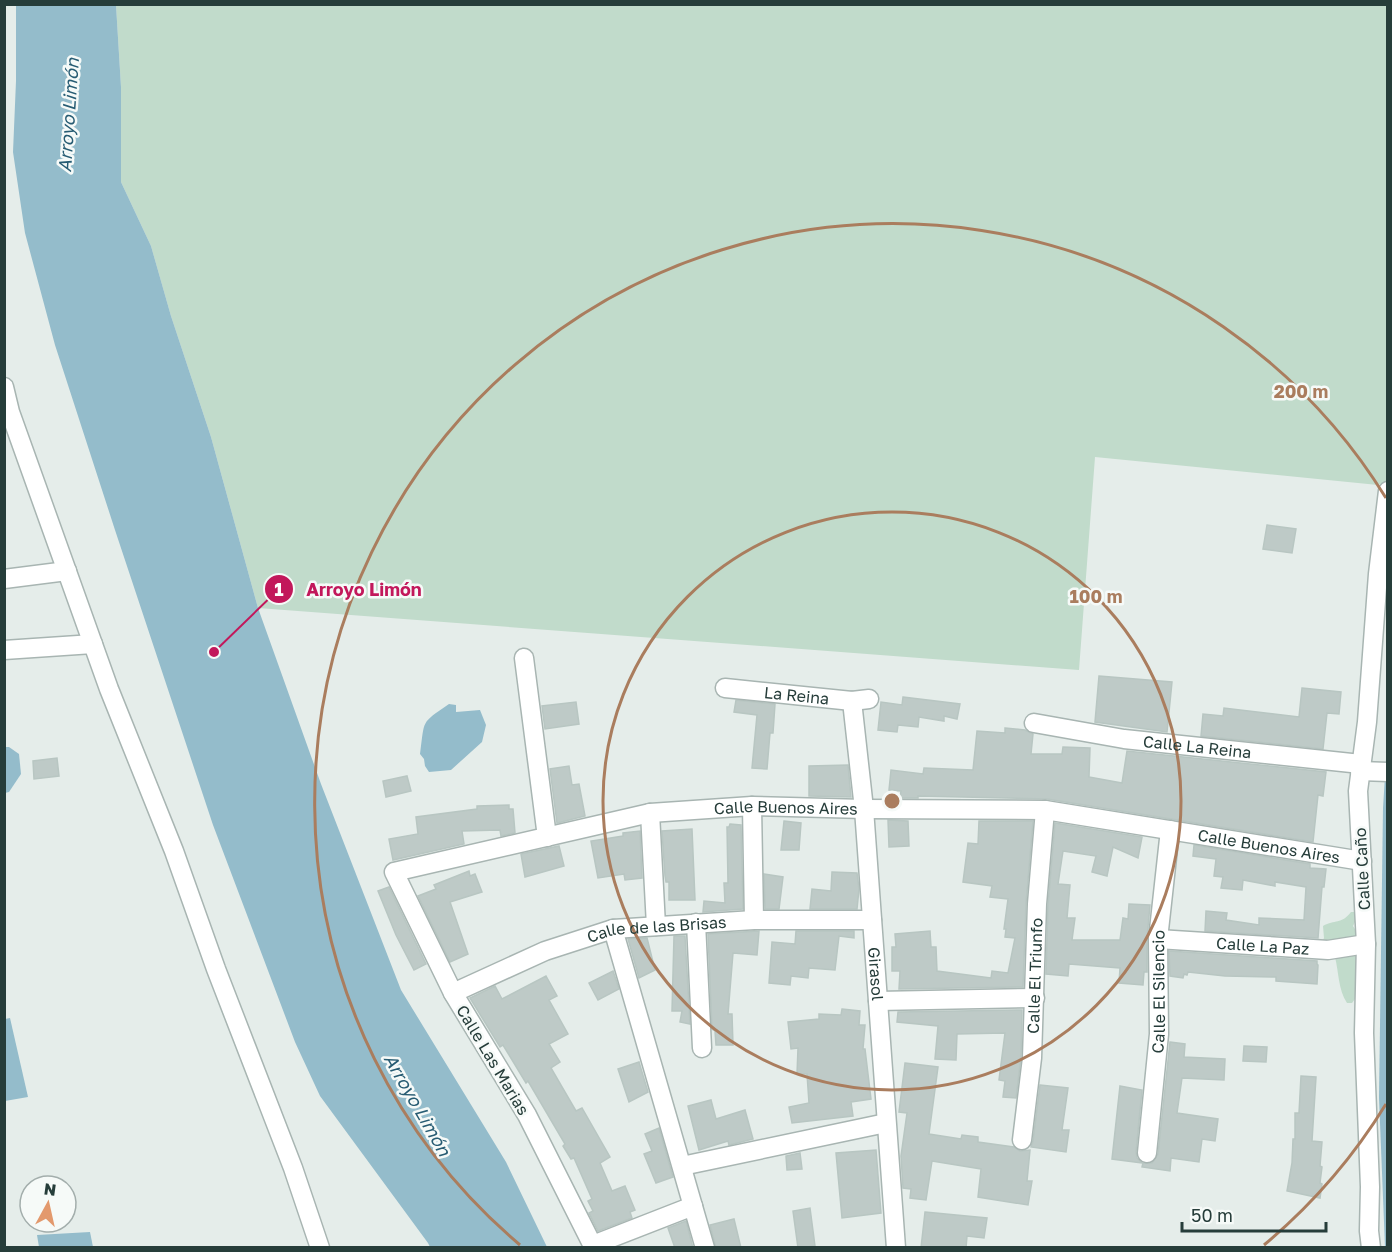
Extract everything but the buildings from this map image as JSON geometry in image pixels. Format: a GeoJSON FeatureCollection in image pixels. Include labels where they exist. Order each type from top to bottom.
{"type":"FeatureCollection","features":[{"type":"Feature","properties":{"kind":"street"},"geometry":{"type":"LineString","coordinates":[[4,387],[10,412],[93,644],[174,851],[216,969],[293,1168],[320,1248]]}},
{"type":"Feature","properties":{"kind":"street","name":"Calle Caño"},"geometry":{"type":"LineString","coordinates":[[1371,1248],[1365,1097],[1366,944],[1358,790],[1371,770],[1366,722],[1378,574],[1388,492]]}},
{"type":"Feature","properties":{"kind":"street"},"geometry":{"type":"LineString","coordinates":[[4,579],[67,571]]}},
{"type":"Feature","properties":{"kind":"street"},"geometry":{"type":"LineString","coordinates":[[4,650],[93,644]]}},
{"type":"Feature","properties":{"kind":"street"},"geometry":{"type":"LineString","coordinates":[[524,658],[547,837]]}},
{"type":"Feature","properties":{"kind":"street","name":"La Reina"},"geometry":{"type":"LineString","coordinates":[[725,688],[860,700]]}},
{"type":"Feature","properties":{"kind":"street","name":"Girasol"},"geometry":{"type":"LineString","coordinates":[[860,700],[864,809],[896,1248]]}},
{"type":"Feature","properties":{"kind":"street","name":"Calle La Reina"},"geometry":{"type":"LineString","coordinates":[[1034,723],[1124,739],[1371,770]]}},
{"type":"Feature","properties":{"kind":"street"},"geometry":{"type":"LineString","coordinates":[[752,807],[754,920]]}},
{"type":"Feature","properties":{"kind":"street","name":"Calle Buenos Aires"},"geometry":{"type":"LineString","coordinates":[[394,872],[650,813],[752,807],[1045,810],[1362,861]]}},
{"type":"Feature","properties":{"kind":"street","name":"Calle El Triunfo"},"geometry":{"type":"LineString","coordinates":[[1022,1140],[1032,1058],[1037,904],[1045,810]]}},
{"type":"Feature","properties":{"kind":"street"},"geometry":{"type":"LineString","coordinates":[[650,813],[656,926]]}},
{"type":"Feature","properties":{"kind":"street","name":"Calle El Silencio"},"geometry":{"type":"LineString","coordinates":[[1147,1153],[1159,1034],[1158,939],[1170,830]]}},
{"type":"Feature","properties":{"kind":"street","name":"Calle Las Marias"},"geometry":{"type":"LineString","coordinates":[[394,872],[453,993],[528,1115],[594,1246]]}},
{"type":"Feature","properties":{"kind":"street","name":"Calle de las Brisas"},"geometry":{"type":"LineString","coordinates":[[453,993],[545,951],[614,929],[754,920],[872,920]]}},
{"type":"Feature","properties":{"kind":"street"},"geometry":{"type":"LineString","coordinates":[[696,923],[702,1048]]}},
{"type":"Feature","properties":{"kind":"street"},"geometry":{"type":"LineString","coordinates":[[614,929],[705,1248]]}},
{"type":"Feature","properties":{"kind":"street","name":"Calle La Paz"},"geometry":{"type":"LineString","coordinates":[[1158,939],[1328,950],[1366,944]]}},
{"type":"Feature","properties":{"kind":"street"},"geometry":{"type":"LineString","coordinates":[[878,1001],[1035,998]]}},
{"type":"Feature","properties":{"kind":"street"},"geometry":{"type":"LineString","coordinates":[[682,1166],[886,1124]]}},
{"type":"Feature","properties":{"kind":"street"},"geometry":{"type":"LineString","coordinates":[[594,1246],[693,1206]]}},
{"type":"Feature","properties":{"kind":"green space"},"geometry":{"type":"Polygon","coordinates":[[[116,5],[1387,5],[1387,481],[1378,485],[1095,457],[1079,670],[258,608],[211,437],[171,316],[151,246],[121,182],[121,87],[116,5]]]}},
{"type":"Feature","properties":{"kind":"green space"},"geometry":{"type":"Polygon","coordinates":[[[1351,912],[1357,912],[1353,926],[1360,937],[1321,944],[1324,938],[1323,926],[1341,920],[1351,912]]]}},
{"type":"Feature","properties":{"kind":"green space"},"geometry":{"type":"Polygon","coordinates":[[[1359,954],[1357,996],[1352,1003],[1347,1003],[1340,987],[1335,957],[1359,954]]]}},
{"type":"Feature","properties":{"kind":"water","name":"Arroyo Limón"},"geometry":{"type":"Polygon","coordinates":[[[16,4],[116,5],[121,87],[121,182],[151,246],[171,316],[211,437],[258,608],[321,784],[401,990],[506,1162],[547,1247],[430,1247],[320,1096],[295,1042],[213,825],[55,345],[25,233],[13,152],[16,4]]]}},
{"type":"Feature","properties":{"kind":"water"},"geometry":{"type":"Polygon","coordinates":[[[449,704],[456,705],[456,712],[480,710],[486,725],[482,742],[451,770],[429,772],[420,754],[424,728],[428,719],[449,704]]]}},
{"type":"Feature","properties":{"kind":"water"},"geometry":{"type":"Polygon","coordinates":[[[1387,743],[1387,1248],[1385,1247],[1379,1098],[1383,808],[1387,743]]]}},
{"type":"Feature","properties":{"kind":"water"},"geometry":{"type":"Polygon","coordinates":[[[5,747],[19,754],[21,774],[9,792],[5,793],[5,747]]]}},
{"type":"Feature","properties":{"kind":"water"},"geometry":{"type":"Polygon","coordinates":[[[10,1018],[28,1097],[5,1101],[5,1019],[10,1018]]]}},
{"type":"Feature","properties":{"kind":"water"},"geometry":{"type":"Polygon","coordinates":[[[90,1232],[93,1247],[39,1247],[37,1235],[90,1232]]]}},
{"type":"Feature","properties":{"kind":"place","name":"Arroyo Limón"},"geometry":{"type":"Point","coordinates":[214,652]}}]}
